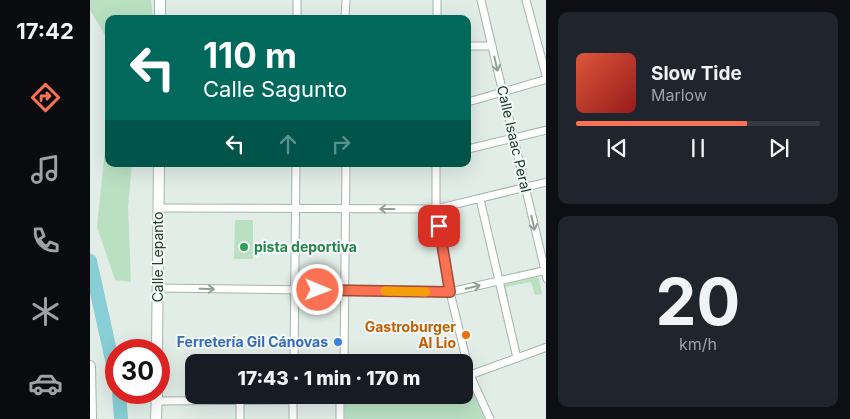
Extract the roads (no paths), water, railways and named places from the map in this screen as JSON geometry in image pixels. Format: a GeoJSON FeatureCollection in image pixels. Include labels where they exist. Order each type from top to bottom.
{"type":"FeatureCollection","features":[{"type":"Feature","properties":{"kind":"street"},"geometry":{"type":"LineString","coordinates":[[160,0],[160,15]]}},
{"type":"Feature","properties":{"kind":"street"},"geometry":{"type":"LineString","coordinates":[[297,0],[297,15]]}},
{"type":"Feature","properties":{"kind":"street"},"geometry":{"type":"LineString","coordinates":[[345,15],[346,0]]}},
{"type":"Feature","properties":{"kind":"street"},"geometry":{"type":"LineString","coordinates":[[437,0],[437,15]]}},
{"type":"Feature","properties":{"kind":"street","name":"Calle Isaac Peral"},"geometry":{"type":"LineString","coordinates":[[481,0],[546,279]]}},
{"type":"Feature","properties":{"kind":"street"},"geometry":{"type":"LineString","coordinates":[[471,101],[546,79],[526,0]]}},
{"type":"Feature","properties":{"kind":"street"},"geometry":{"type":"LineString","coordinates":[[471,46],[492,46]]}},
{"type":"Feature","properties":{"kind":"street"},"geometry":{"type":"LineString","coordinates":[[471,148],[546,130]]}},
{"type":"Feature","properties":{"kind":"street","name":"Calle Lepanto"},"geometry":{"type":"LineString","coordinates":[[157,339],[159,167]]}},
{"type":"Feature","properties":{"kind":"street"},"geometry":{"type":"LineString","coordinates":[[294,354],[296,167]]}},
{"type":"Feature","properties":{"kind":"street"},"geometry":{"type":"LineString","coordinates":[[344,354],[346,167]]}},
{"type":"Feature","properties":{"kind":"street"},"geometry":{"type":"LineString","coordinates":[[436,167],[436,209],[463,354]]}},
{"type":"Feature","properties":{"kind":"street"},"geometry":{"type":"LineString","coordinates":[[158,208],[436,209],[546,182]]}},
{"type":"Feature","properties":{"kind":"street"},"geometry":{"type":"LineString","coordinates":[[480,198],[517,358]]}},
{"type":"Feature","properties":{"kind":"street"},"geometry":{"type":"LineString","coordinates":[[158,288],[450,292],[545,270]]}},
{"type":"Feature","properties":{"kind":"street"},"geometry":{"type":"LineString","coordinates":[[473,373],[546,347]]}},
{"type":"Feature","properties":{"kind":"street"},"geometry":{"type":"LineString","coordinates":[[90,366],[91,419]]}},
{"type":"Feature","properties":{"kind":"street"},"geometry":{"type":"LineString","coordinates":[[473,386],[490,419]]}},
{"type":"Feature","properties":{"kind":"street"},"geometry":{"type":"LineString","coordinates":[[170,398],[185,398]]}},
{"type":"Feature","properties":{"kind":"street"},"geometry":{"type":"LineString","coordinates":[[156,419],[157,404]]}},
{"type":"Feature","properties":{"kind":"street"},"geometry":{"type":"LineString","coordinates":[[240,404],[240,419]]}},
{"type":"Feature","properties":{"kind":"street"},"geometry":{"type":"LineString","coordinates":[[293,404],[293,419]]}},
{"type":"Feature","properties":{"kind":"street"},"geometry":{"type":"LineString","coordinates":[[340,404],[340,419]]}},
{"type":"Feature","properties":{"kind":"waterway"},"geometry":{"type":"LineString","coordinates":[[90,261],[107,339]]}},
{"type":"Feature","properties":{"kind":"waterway"},"geometry":{"type":"LineString","coordinates":[[120,404],[121,419]]}},
{"type":"Feature","properties":{"kind":"place","name":"pista deportiva"},"geometry":{"type":"Point","coordinates":[244,247]}},
{"type":"Feature","properties":{"kind":"place","name":"Gastroburger Al Lio"},"geometry":{"type":"Point","coordinates":[466,335]}},
{"type":"Feature","properties":{"kind":"place","name":"Ferretería Gil Cánovas"},"geometry":{"type":"Point","coordinates":[338,342]}}]}
